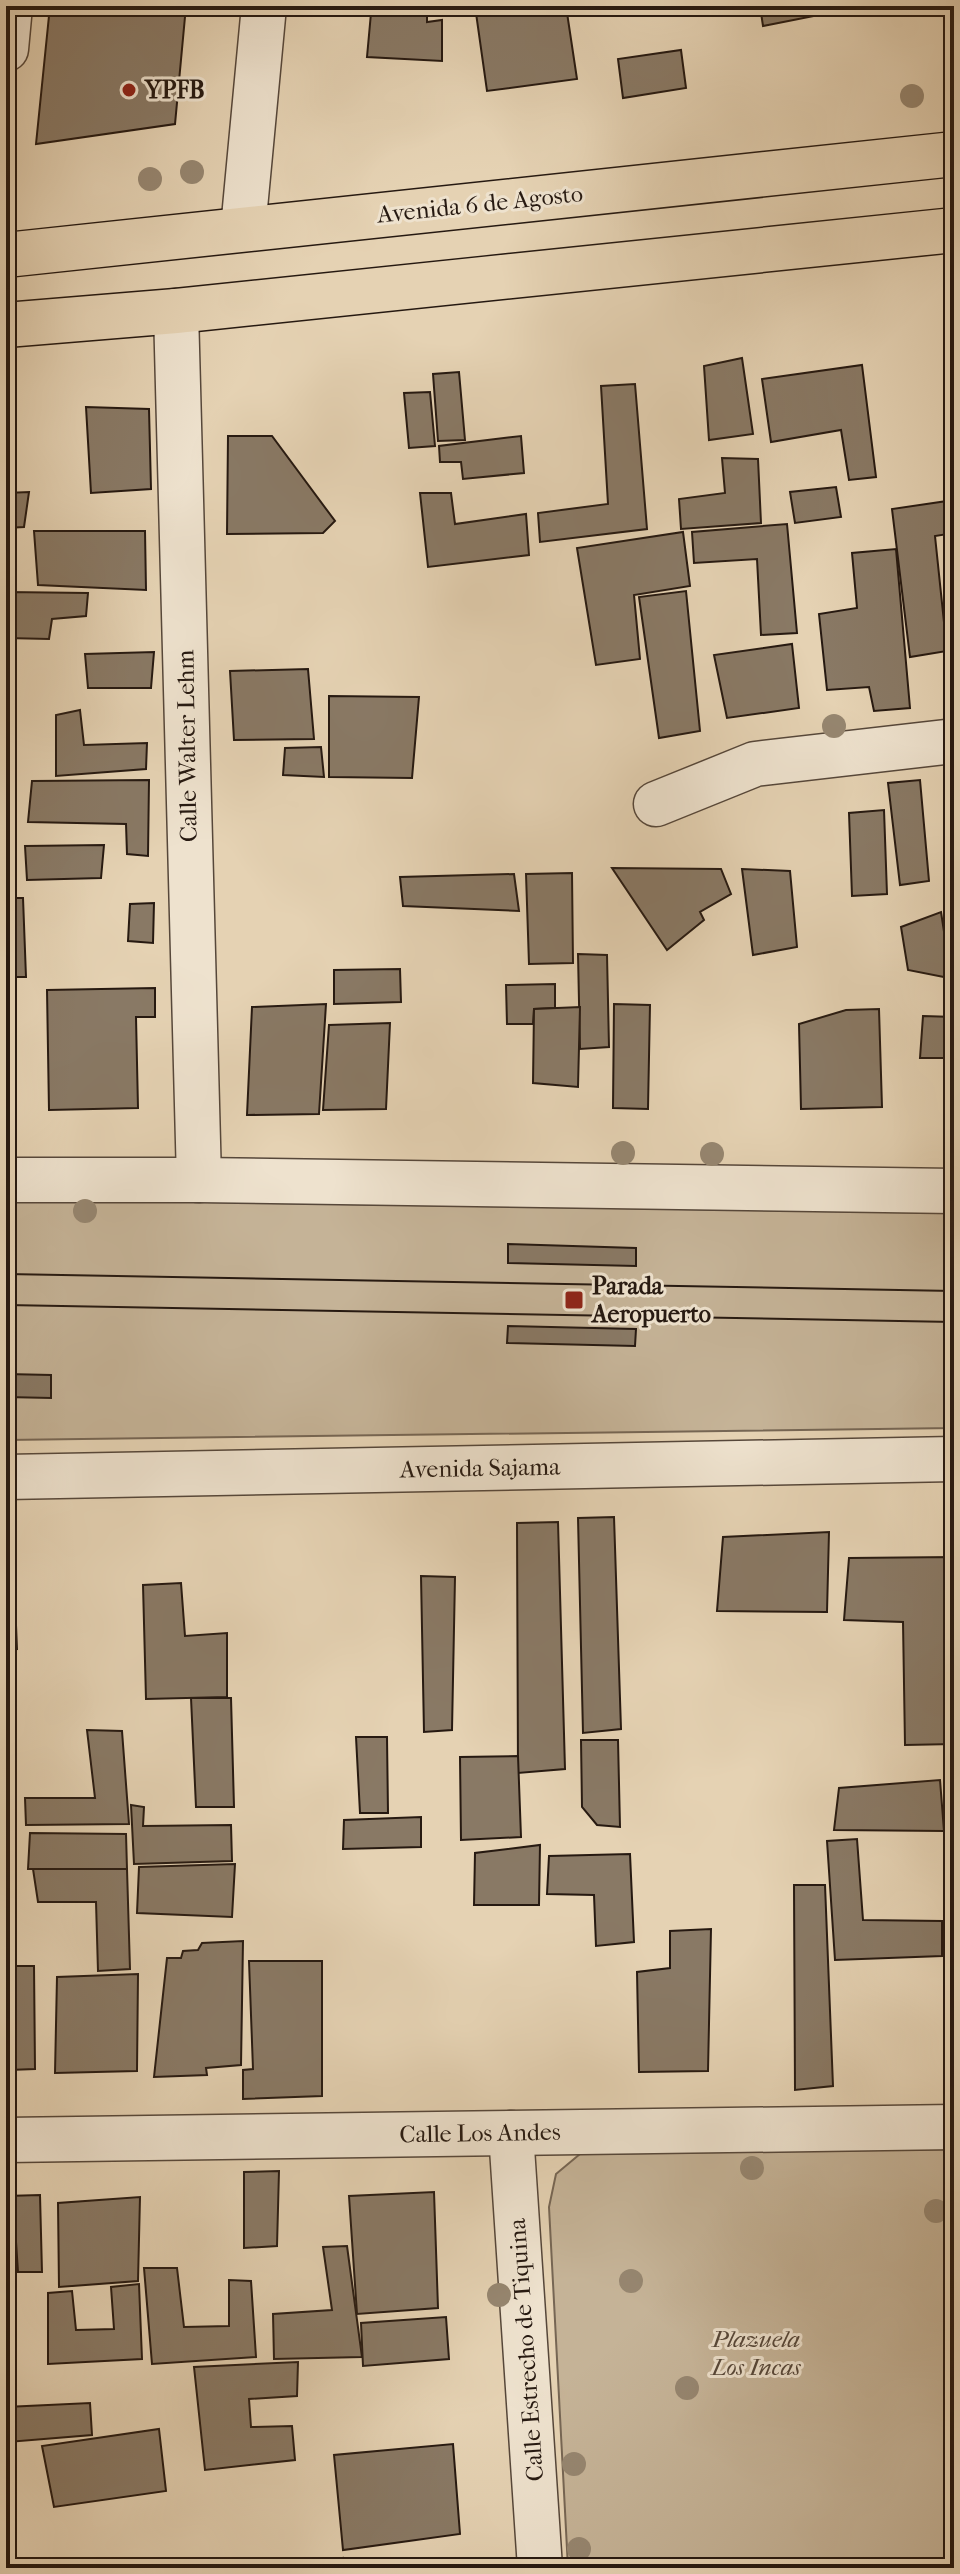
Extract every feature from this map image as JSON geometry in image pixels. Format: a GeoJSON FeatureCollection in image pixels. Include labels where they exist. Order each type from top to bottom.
{"type":"FeatureCollection","features":[{"type":"Feature","properties":{"kind":"main road","name":"Avenida 6 de Agosto"},"geometry":{"type":"LineString","coordinates":[[6,255],[954,154]]}},
{"type":"Feature","properties":{"kind":"main road"},"geometry":{"type":"LineString","coordinates":[[6,325],[176,311],[954,230]]}},
{"type":"Feature","properties":{"kind":"street"},"geometry":{"type":"LineString","coordinates":[[6,49],[10,6]]}},
{"type":"Feature","properties":{"kind":"street"},"geometry":{"type":"LineString","coordinates":[[243,229],[264,6]]}},
{"type":"Feature","properties":{"kind":"street","name":"Calle Walter Lehm"},"geometry":{"type":"LineString","coordinates":[[176,311],[199,1180]]}},
{"type":"Feature","properties":{"kind":"street"},"geometry":{"type":"LineString","coordinates":[[656,804],[755,764],[954,741]]}},
{"type":"Feature","properties":{"kind":"street"},"geometry":{"type":"LineString","coordinates":[[6,1180],[954,1191]]}},
{"type":"Feature","properties":{"kind":"street","name":"Avenida Sajama"},"geometry":{"type":"LineString","coordinates":[[6,1477],[954,1459]]}},
{"type":"Feature","properties":{"kind":"street","name":"Calle Los Andes"},"geometry":{"type":"LineString","coordinates":[[6,2140],[954,2127]]}},
{"type":"Feature","properties":{"kind":"street","name":"Calle Estrecho de Tiquina"},"geometry":{"type":"LineString","coordinates":[[511,2133],[540,2568]]}},
{"type":"Feature","properties":{"kind":"green space"},"geometry":{"type":"Polygon","coordinates":[[[6,1199],[954,1213],[954,1428],[6,1440],[6,1199]]]}},
{"type":"Feature","properties":{"kind":"green space","name":"Plazuela Los Incas"},"geometry":{"type":"Polygon","coordinates":[[[954,2149],[954,2568],[568,2568],[549,2207],[556,2174],[580,2154],[954,2149]]]}},
{"type":"Feature","properties":{"kind":"building"},"geometry":{"type":"Polygon","coordinates":[[[50,6],[186,6],[175,124],[36,144],[50,6]]]}},
{"type":"Feature","properties":{"kind":"building"},"geometry":{"type":"Polygon","coordinates":[[[361,6],[427,6],[427,22],[442,20],[442,61],[367,57],[371,13],[360,15],[361,6]]]}},
{"type":"Feature","properties":{"kind":"building"},"geometry":{"type":"Polygon","coordinates":[[[475,6],[566,6],[577,79],[487,91],[475,6]]]}},
{"type":"Feature","properties":{"kind":"building"},"geometry":{"type":"Polygon","coordinates":[[[760,6],[823,6],[824,14],[763,26],[760,6]]]}},
{"type":"Feature","properties":{"kind":"building"},"geometry":{"type":"Polygon","coordinates":[[[681,50],[686,88],[623,98],[618,59],[681,50]]]}},
{"type":"Feature","properties":{"kind":"building"},"geometry":{"type":"Polygon","coordinates":[[[742,358],[753,434],[709,440],[704,366],[742,358]]]}},
{"type":"Feature","properties":{"kind":"building"},"geometry":{"type":"Polygon","coordinates":[[[862,365],[876,477],[849,480],[841,430],[771,442],[762,379],[862,365]]]}},
{"type":"Feature","properties":{"kind":"building"},"geometry":{"type":"Polygon","coordinates":[[[459,372],[465,440],[438,441],[433,374],[459,372]]]}},
{"type":"Feature","properties":{"kind":"building"},"geometry":{"type":"Polygon","coordinates":[[[635,384],[647,529],[540,542],[538,513],[608,504],[601,386],[635,384]]]}},
{"type":"Feature","properties":{"kind":"building"},"geometry":{"type":"Polygon","coordinates":[[[430,392],[435,446],[409,448],[404,393],[430,392]]]}},
{"type":"Feature","properties":{"kind":"building"},"geometry":{"type":"Polygon","coordinates":[[[86,407],[149,409],[151,489],[91,493],[86,407]]]}},
{"type":"Feature","properties":{"kind":"building"},"geometry":{"type":"Polygon","coordinates":[[[228,436],[272,436],[335,521],[323,533],[227,534],[228,436]]]}},
{"type":"Feature","properties":{"kind":"building"},"geometry":{"type":"Polygon","coordinates":[[[521,436],[524,473],[463,479],[461,462],[440,462],[439,446],[521,436]]]}},
{"type":"Feature","properties":{"kind":"building"},"geometry":{"type":"Polygon","coordinates":[[[722,458],[758,459],[761,523],[681,529],[679,499],[725,493],[722,458]]]}},
{"type":"Feature","properties":{"kind":"building"},"geometry":{"type":"Polygon","coordinates":[[[836,487],[841,517],[795,523],[790,492],[836,487]]]}},
{"type":"Feature","properties":{"kind":"building"},"geometry":{"type":"Polygon","coordinates":[[[29,492],[24,527],[6,528],[6,493],[29,492]]]}},
{"type":"Feature","properties":{"kind":"building"},"geometry":{"type":"Polygon","coordinates":[[[420,493],[451,493],[455,524],[526,514],[529,555],[428,567],[420,493]]]}},
{"type":"Feature","properties":{"kind":"building"},"geometry":{"type":"Polygon","coordinates":[[[954,500],[954,533],[935,536],[947,651],[910,657],[892,509],[954,500]]]}},
{"type":"Feature","properties":{"kind":"building"},"geometry":{"type":"Polygon","coordinates":[[[787,524],[797,633],[761,635],[757,559],[694,563],[692,532],[787,524]]]}},
{"type":"Feature","properties":{"kind":"building"},"geometry":{"type":"Polygon","coordinates":[[[34,531],[145,531],[146,590],[38,585],[34,531]]]}},
{"type":"Feature","properties":{"kind":"building"},"geometry":{"type":"Polygon","coordinates":[[[683,532],[690,586],[634,595],[640,659],[596,665],[577,548],[683,532]]]}},
{"type":"Feature","properties":{"kind":"building"},"geometry":{"type":"Polygon","coordinates":[[[896,549],[910,708],[874,711],[869,687],[827,690],[819,614],[857,608],[852,553],[896,549]]]}},
{"type":"Feature","properties":{"kind":"building"},"geometry":{"type":"Polygon","coordinates":[[[686,591],[700,731],[659,738],[639,597],[686,591]]]}},
{"type":"Feature","properties":{"kind":"building"},"geometry":{"type":"Polygon","coordinates":[[[6,592],[88,593],[86,616],[52,619],[49,639],[6,638],[6,592]]]}},
{"type":"Feature","properties":{"kind":"building"},"geometry":{"type":"Polygon","coordinates":[[[792,644],[799,708],[727,718],[714,655],[792,644]]]}},
{"type":"Feature","properties":{"kind":"building"},"geometry":{"type":"Polygon","coordinates":[[[154,652],[151,688],[88,688],[85,654],[154,652]]]}},
{"type":"Feature","properties":{"kind":"building"},"geometry":{"type":"Polygon","coordinates":[[[308,669],[314,739],[234,740],[230,671],[308,669]]]}},
{"type":"Feature","properties":{"kind":"building"},"geometry":{"type":"Polygon","coordinates":[[[329,696],[419,697],[412,778],[329,777],[329,696]]]}},
{"type":"Feature","properties":{"kind":"building"},"geometry":{"type":"Polygon","coordinates":[[[80,710],[84,745],[147,743],[146,769],[56,776],[56,715],[80,710]]]}},
{"type":"Feature","properties":{"kind":"building"},"geometry":{"type":"Polygon","coordinates":[[[321,747],[324,777],[283,775],[285,748],[321,747]]]}},
{"type":"Feature","properties":{"kind":"building"},"geometry":{"type":"Polygon","coordinates":[[[149,780],[148,856],[127,854],[126,824],[28,822],[32,781],[149,780]]]}},
{"type":"Feature","properties":{"kind":"building"},"geometry":{"type":"Polygon","coordinates":[[[920,780],[929,881],[900,885],[888,783],[920,780]]]}},
{"type":"Feature","properties":{"kind":"building"},"geometry":{"type":"Polygon","coordinates":[[[884,810],[887,894],[852,896],[849,813],[884,810]]]}},
{"type":"Feature","properties":{"kind":"building"},"geometry":{"type":"Polygon","coordinates":[[[104,845],[101,878],[27,880],[25,846],[104,845]]]}},
{"type":"Feature","properties":{"kind":"building"},"geometry":{"type":"Polygon","coordinates":[[[612,868],[721,869],[731,894],[700,912],[704,920],[667,950],[612,868]]]}},
{"type":"Feature","properties":{"kind":"building"},"geometry":{"type":"Polygon","coordinates":[[[742,869],[790,871],[797,947],[753,955],[742,869]]]}},
{"type":"Feature","properties":{"kind":"building"},"geometry":{"type":"Polygon","coordinates":[[[572,873],[573,963],[529,964],[526,874],[572,873]]]}},
{"type":"Feature","properties":{"kind":"building"},"geometry":{"type":"Polygon","coordinates":[[[514,874],[519,911],[403,906],[400,877],[514,874]]]}},
{"type":"Feature","properties":{"kind":"building"},"geometry":{"type":"Polygon","coordinates":[[[6,898],[23,898],[26,977],[6,977],[6,898]]]}},
{"type":"Feature","properties":{"kind":"building"},"geometry":{"type":"Polygon","coordinates":[[[154,903],[153,943],[128,941],[130,904],[154,903]]]}},
{"type":"Feature","properties":{"kind":"building"},"geometry":{"type":"Polygon","coordinates":[[[941,912],[945,938],[954,940],[954,979],[908,970],[901,927],[941,912]]]}},
{"type":"Feature","properties":{"kind":"building"},"geometry":{"type":"Polygon","coordinates":[[[578,954],[607,955],[609,1047],[580,1049],[578,954]]]}},
{"type":"Feature","properties":{"kind":"building"},"geometry":{"type":"Polygon","coordinates":[[[400,969],[401,1002],[334,1004],[334,970],[400,969]]]}},
{"type":"Feature","properties":{"kind":"building"},"geometry":{"type":"Polygon","coordinates":[[[555,984],[555,1008],[534,1009],[533,1024],[507,1024],[506,985],[555,984]]]}},
{"type":"Feature","properties":{"kind":"building"},"geometry":{"type":"Polygon","coordinates":[[[155,988],[155,1017],[136,1017],[138,1108],[49,1110],[47,990],[155,988]]]}},
{"type":"Feature","properties":{"kind":"building"},"geometry":{"type":"Polygon","coordinates":[[[326,1004],[319,1114],[247,1115],[252,1007],[326,1004]]]}},
{"type":"Feature","properties":{"kind":"building"},"geometry":{"type":"Polygon","coordinates":[[[614,1004],[650,1005],[648,1109],[613,1108],[614,1004]]]}},
{"type":"Feature","properties":{"kind":"building"},"geometry":{"type":"Polygon","coordinates":[[[580,1007],[578,1087],[533,1083],[534,1009],[580,1007]]]}},
{"type":"Feature","properties":{"kind":"building"},"geometry":{"type":"Polygon","coordinates":[[[879,1009],[882,1107],[801,1109],[799,1024],[846,1010],[879,1009]]]}},
{"type":"Feature","properties":{"kind":"building"},"geometry":{"type":"Polygon","coordinates":[[[923,1016],[954,1017],[954,1058],[920,1058],[923,1016]]]}},
{"type":"Feature","properties":{"kind":"building"},"geometry":{"type":"Polygon","coordinates":[[[390,1023],[386,1109],[323,1110],[329,1025],[390,1023]]]}},
{"type":"Feature","properties":{"kind":"building"},"geometry":{"type":"Polygon","coordinates":[[[508,1244],[636,1248],[636,1266],[508,1263],[508,1244]]]}},
{"type":"Feature","properties":{"kind":"building"},"geometry":{"type":"Polygon","coordinates":[[[508,1326],[636,1329],[635,1346],[507,1343],[508,1326]]]}},
{"type":"Feature","properties":{"kind":"building"},"geometry":{"type":"Polygon","coordinates":[[[6,1374],[51,1375],[51,1398],[6,1397],[6,1374]]]}},
{"type":"Feature","properties":{"kind":"building"},"geometry":{"type":"Polygon","coordinates":[[[614,1517],[621,1729],[583,1733],[578,1518],[614,1517]]]}},
{"type":"Feature","properties":{"kind":"building"},"geometry":{"type":"Polygon","coordinates":[[[558,1522],[565,1769],[518,1773],[517,1523],[558,1522]]]}},
{"type":"Feature","properties":{"kind":"building"},"geometry":{"type":"Polygon","coordinates":[[[829,1532],[827,1612],[717,1611],[723,1537],[829,1532]]]}},
{"type":"Feature","properties":{"kind":"building"},"geometry":{"type":"Polygon","coordinates":[[[954,1557],[954,1744],[905,1745],[903,1622],[844,1620],[849,1558],[954,1557]]]}},
{"type":"Feature","properties":{"kind":"building"},"geometry":{"type":"Polygon","coordinates":[[[421,1576],[455,1577],[452,1730],[424,1732],[421,1576]]]}},
{"type":"Feature","properties":{"kind":"building"},"geometry":{"type":"Polygon","coordinates":[[[14,1577],[17,1649],[6,1650],[6,1578],[14,1577]]]}},
{"type":"Feature","properties":{"kind":"building"},"geometry":{"type":"Polygon","coordinates":[[[181,1583],[185,1636],[227,1633],[227,1697],[146,1699],[143,1585],[181,1583]]]}},
{"type":"Feature","properties":{"kind":"building"},"geometry":{"type":"Polygon","coordinates":[[[191,1698],[231,1698],[234,1807],[196,1807],[191,1698]]]}},
{"type":"Feature","properties":{"kind":"building"},"geometry":{"type":"Polygon","coordinates":[[[87,1730],[122,1731],[129,1824],[26,1825],[25,1798],[95,1798],[87,1730]]]}},
{"type":"Feature","properties":{"kind":"building"},"geometry":{"type":"Polygon","coordinates":[[[356,1737],[387,1737],[388,1813],[360,1813],[356,1737]]]}},
{"type":"Feature","properties":{"kind":"building"},"geometry":{"type":"Polygon","coordinates":[[[581,1740],[618,1740],[620,1827],[597,1825],[582,1807],[581,1740]]]}},
{"type":"Feature","properties":{"kind":"building"},"geometry":{"type":"Polygon","coordinates":[[[518,1756],[521,1837],[461,1840],[460,1757],[518,1756]]]}},
{"type":"Feature","properties":{"kind":"building"},"geometry":{"type":"Polygon","coordinates":[[[940,1780],[944,1831],[834,1830],[839,1788],[940,1780]]]}},
{"type":"Feature","properties":{"kind":"building"},"geometry":{"type":"Polygon","coordinates":[[[131,1805],[144,1807],[143,1826],[231,1825],[232,1861],[134,1864],[131,1805]]]}},
{"type":"Feature","properties":{"kind":"building"},"geometry":{"type":"Polygon","coordinates":[[[421,1817],[421,1847],[343,1849],[344,1820],[421,1817]]]}},
{"type":"Feature","properties":{"kind":"building"},"geometry":{"type":"Polygon","coordinates":[[[30,1833],[126,1834],[127,1869],[28,1869],[30,1833]]]}},
{"type":"Feature","properties":{"kind":"building"},"geometry":{"type":"Polygon","coordinates":[[[857,1839],[863,1920],[942,1921],[942,1956],[835,1960],[827,1841],[857,1839]]]}},
{"type":"Feature","properties":{"kind":"building"},"geometry":{"type":"Polygon","coordinates":[[[540,1845],[539,1905],[474,1905],[475,1853],[540,1845]]]}},
{"type":"Feature","properties":{"kind":"building"},"geometry":{"type":"Polygon","coordinates":[[[630,1854],[634,1942],[596,1946],[594,1895],[547,1894],[549,1856],[630,1854]]]}},
{"type":"Feature","properties":{"kind":"building"},"geometry":{"type":"Polygon","coordinates":[[[235,1864],[232,1917],[137,1913],[139,1867],[235,1864]]]}},
{"type":"Feature","properties":{"kind":"building"},"geometry":{"type":"Polygon","coordinates":[[[33,1869],[127,1869],[130,1969],[98,1971],[96,1902],[38,1902],[33,1869]]]}},
{"type":"Feature","properties":{"kind":"building"},"geometry":{"type":"Polygon","coordinates":[[[794,1885],[825,1885],[833,2086],[795,2090],[794,1885]]]}},
{"type":"Feature","properties":{"kind":"building"},"geometry":{"type":"Polygon","coordinates":[[[711,1929],[708,2071],[639,2072],[637,1972],[670,1968],[670,1931],[711,1929]]]}},
{"type":"Feature","properties":{"kind":"building"},"geometry":{"type":"Polygon","coordinates":[[[243,1941],[241,2065],[206,2068],[207,2075],[154,2077],[167,1958],[181,1958],[183,1951],[198,1950],[202,1943],[243,1941]]]}},
{"type":"Feature","properties":{"kind":"building"},"geometry":{"type":"Polygon","coordinates":[[[249,1961],[322,1961],[322,2096],[243,2099],[243,2070],[253,2069],[249,1961]]]}},
{"type":"Feature","properties":{"kind":"building"},"geometry":{"type":"Polygon","coordinates":[[[9,1966],[34,1966],[35,2069],[9,2070],[9,1966]]]}},
{"type":"Feature","properties":{"kind":"building"},"geometry":{"type":"Polygon","coordinates":[[[138,1974],[137,2071],[55,2073],[57,1977],[138,1974]]]}},
{"type":"Feature","properties":{"kind":"building"},"geometry":{"type":"Polygon","coordinates":[[[279,2171],[277,2246],[244,2248],[244,2172],[279,2171]]]}},
{"type":"Feature","properties":{"kind":"building"},"geometry":{"type":"Polygon","coordinates":[[[434,2192],[438,2308],[357,2314],[349,2196],[434,2192]]]}},
{"type":"Feature","properties":{"kind":"building"},"geometry":{"type":"Polygon","coordinates":[[[40,2195],[42,2272],[18,2272],[15,2227],[6,2227],[6,2196],[40,2195]]]}},
{"type":"Feature","properties":{"kind":"building"},"geometry":{"type":"Polygon","coordinates":[[[140,2197],[138,2281],[59,2287],[58,2203],[140,2197]]]}},
{"type":"Feature","properties":{"kind":"building"},"geometry":{"type":"Polygon","coordinates":[[[347,2246],[362,2357],[274,2359],[273,2314],[332,2310],[323,2247],[347,2246]]]}},
{"type":"Feature","properties":{"kind":"building"},"geometry":{"type":"Polygon","coordinates":[[[144,2268],[177,2268],[184,2327],[229,2326],[229,2280],[251,2281],[256,2357],[152,2364],[144,2268]]]}},
{"type":"Feature","properties":{"kind":"building"},"geometry":{"type":"Polygon","coordinates":[[[139,2284],[142,2359],[48,2364],[48,2293],[72,2291],[76,2330],[114,2329],[111,2287],[139,2284]]]}},
{"type":"Feature","properties":{"kind":"building"},"geometry":{"type":"Polygon","coordinates":[[[446,2317],[449,2359],[363,2366],[361,2323],[446,2317]]]}},
{"type":"Feature","properties":{"kind":"building"},"geometry":{"type":"Polygon","coordinates":[[[298,2362],[297,2396],[249,2399],[251,2427],[292,2426],[295,2460],[205,2470],[194,2367],[298,2362]]]}},
{"type":"Feature","properties":{"kind":"building"},"geometry":{"type":"Polygon","coordinates":[[[90,2403],[92,2435],[8,2442],[6,2407],[90,2403]]]}},
{"type":"Feature","properties":{"kind":"building"},"geometry":{"type":"Polygon","coordinates":[[[159,2429],[166,2491],[54,2507],[42,2446],[159,2429]]]}},
{"type":"Feature","properties":{"kind":"building"},"geometry":{"type":"Polygon","coordinates":[[[453,2444],[460,2534],[343,2550],[334,2455],[453,2444]]]}},
{"type":"Feature","properties":{"kind":"building"},"geometry":{"type":"Polygon","coordinates":[[[343,2558],[343,2568],[266,2568],[343,2558]]]}},
{"type":"Feature","properties":{"kind":"tram line"},"geometry":{"type":"LineString","coordinates":[[6,1274],[954,1291]]}},
{"type":"Feature","properties":{"kind":"tram line"},"geometry":{"type":"LineString","coordinates":[[6,1305],[954,1322]]}},
{"type":"Feature","properties":{"kind":"place","name":"YPFB"},"geometry":{"type":"Point","coordinates":[129,90]}},
{"type":"Feature","properties":{"kind":"place","name":"Parada Aeropuerto"},"geometry":{"type":"Point","coordinates":[574,1300]}}]}
